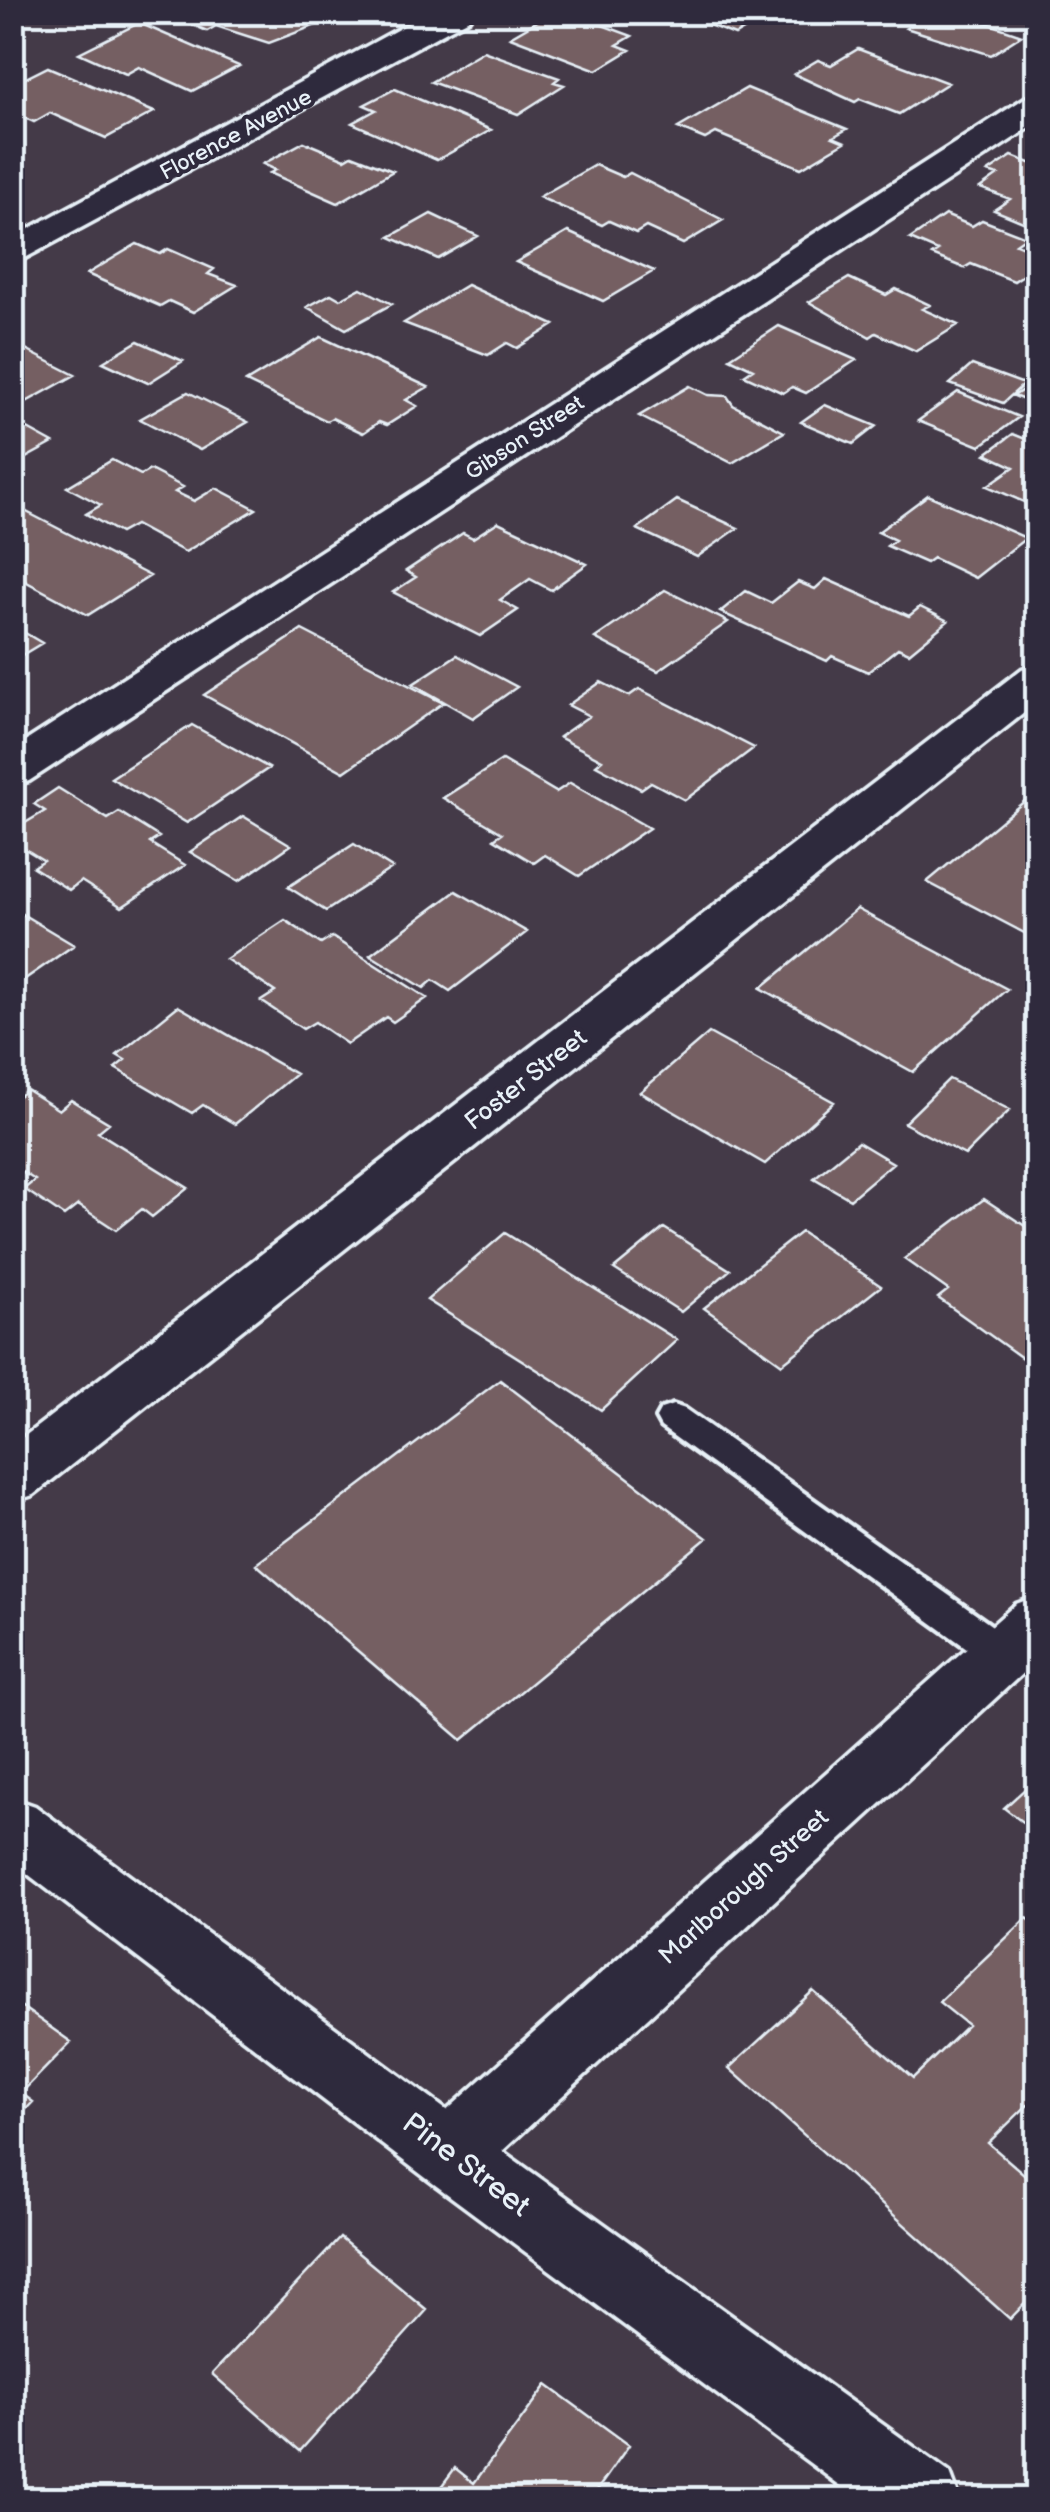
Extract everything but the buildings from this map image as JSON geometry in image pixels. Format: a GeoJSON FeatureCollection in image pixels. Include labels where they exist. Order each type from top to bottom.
{"type":"FeatureCollection","features":[{"type":"Feature","properties":{"kind":"street","name":"Florence Avenue"},"geometry":{"type":"LineString","coordinates":[[12,254],[457,12]]}},
{"type":"Feature","properties":{"kind":"street","name":"Gibson Street"},"geometry":{"type":"LineString","coordinates":[[12,771],[1038,106]]}},
{"type":"Feature","properties":{"kind":"street","name":"Foster Street"},"geometry":{"type":"LineString","coordinates":[[12,1479],[1038,678]]}},
{"type":"Feature","properties":{"kind":"street","name":"Marlborough Street"},"geometry":{"type":"LineString","coordinates":[[450,2153],[1020,1637]]}},
{"type":"Feature","properties":{"kind":"street","name":"Pine Street"},"geometry":{"type":"LineString","coordinates":[[12,1825],[450,2153],[924,2500]]}},
{"type":"Feature","properties":{"kind":"lane"},"geometry":{"type":"LineString","coordinates":[[673,1418],[1020,1637]]}}]}
